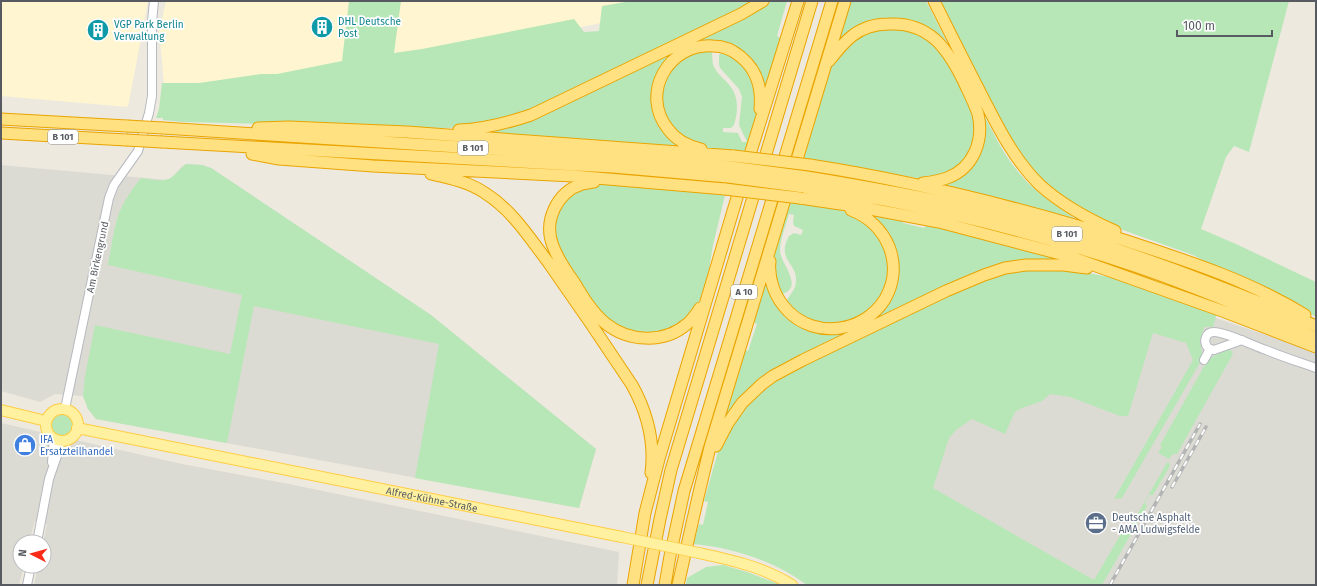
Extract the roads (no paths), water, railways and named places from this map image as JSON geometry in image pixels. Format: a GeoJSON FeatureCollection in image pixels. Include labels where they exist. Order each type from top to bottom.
{"type":"FeatureCollection","features":[{"type":"Feature","properties":{"kind":"highway"},"geometry":{"type":"LineString","coordinates":[[407,132],[477,129],[505,123],[531,115],[734,17],[763,1]]}},
{"type":"Feature","properties":{"kind":"highway"},"geometry":{"type":"LineString","coordinates":[[645,513],[659,459],[711,281],[746,164],[798,1]]}},
{"type":"Feature","properties":{"kind":"highway","name":"A 10"},"geometry":{"type":"LineString","coordinates":[[647,585],[658,526],[671,470],[812,1]]}},
{"type":"Feature","properties":{"kind":"highway","name":"A 10"},"geometry":{"type":"LineString","coordinates":[[665,585],[684,491],[832,1]]}},
{"type":"Feature","properties":{"kind":"highway"},"geometry":{"type":"LineString","coordinates":[[678,585],[705,466],[845,1]]}},
{"type":"Feature","properties":{"kind":"highway"},"geometry":{"type":"LineString","coordinates":[[934,1],[990,112],[1019,161],[1040,185],[1079,214],[1161,252]]}},
{"type":"Feature","properties":{"kind":"highway"},"geometry":{"type":"LineString","coordinates":[[826,64],[852,36],[871,26],[883,24],[906,25],[922,30],[935,39],[954,61],[977,113],[980,124],[978,145],[974,156],[968,164],[950,177],[916,184]]}},
{"type":"Feature","properties":{"kind":"highway"},"geometry":{"type":"LineString","coordinates":[[719,155],[686,144],[677,138],[668,130],[659,114],[657,92],[660,79],[666,68],[673,59],[681,53],[698,46],[718,46],[737,54],[751,66],[757,77],[760,90],[759,112],[746,164]]}},
{"type":"Feature","properties":{"kind":"highway","name":"B 101"},"geometry":{"type":"LineString","coordinates":[[1,119],[613,157],[805,182],[887,190],[996,214],[1077,237],[1152,261],[1241,294],[1316,326]]}},
{"type":"Feature","properties":{"kind":"highway","name":"B 101"},"geometry":{"type":"LineString","coordinates":[[216,132],[289,127],[407,132],[734,156],[810,165],[916,184],[966,195],[1045,216],[1161,252],[1205,268],[1250,286],[1316,322]]}},
{"type":"Feature","properties":{"kind":"highway","name":"B 101"},"geometry":{"type":"LineString","coordinates":[[1,133],[216,146],[730,172]]}},
{"type":"Feature","properties":{"kind":"highway","name":"B 101"},"geometry":{"type":"LineString","coordinates":[[216,146],[238,152],[278,159],[373,166],[558,176],[725,189],[800,198],[893,213],[990,235],[1068,256],[1225,312],[1316,347]]}},
{"type":"Feature","properties":{"kind":"highway"},"geometry":{"type":"LineString","coordinates":[[373,166],[410,170],[443,176],[485,192],[508,210],[519,222],[559,278],[632,386],[639,398],[649,428],[652,453],[645,513],[633,585]]}},
{"type":"Feature","properties":{"kind":"highway"},"geometry":{"type":"LineString","coordinates":[[626,181],[582,184],[570,190],[560,198],[553,210],[551,220],[552,244],[559,259],[595,313],[617,332],[641,338],[666,336],[686,325],[694,317],[701,307],[711,281]]}},
{"type":"Feature","properties":{"kind":"highway","name":"B 101"},"geometry":{"type":"LineString","coordinates":[[805,182],[940,211],[1076,247],[1151,272],[1235,303],[1316,338]]}},
{"type":"Feature","properties":{"kind":"highway"},"geometry":{"type":"LineString","coordinates":[[785,201],[770,264],[772,281],[776,295],[784,308],[800,321],[813,327],[835,329],[854,325],[870,316],[884,299],[891,283],[893,267],[892,258],[885,237],[874,223],[860,214],[833,203]]}},
{"type":"Feature","properties":{"kind":"highway"},"geometry":{"type":"LineString","coordinates":[[705,466],[734,414],[752,393],[773,376],[946,291],[984,274],[1005,268],[1032,264],[1082,267],[1126,277]]}},
{"type":"Feature","properties":{"kind":"main road"},"geometry":{"type":"LineString","coordinates":[[65,409],[75,416],[77,428],[74,435],[71,437],[57,439],[47,431],[46,421],[53,411],[65,409]]}},
{"type":"Feature","properties":{"kind":"main road"},"geometry":{"type":"LineString","coordinates":[[1,410],[46,421]]}},
{"type":"Feature","properties":{"kind":"main road","name":"Alfred-Kühne-Straße"},"geometry":{"type":"LineString","coordinates":[[77,428],[699,553],[737,562],[788,582]]}},
{"type":"Feature","properties":{"kind":"street","name":"Am Birkengrund"},"geometry":{"type":"LineString","coordinates":[[65,409],[109,198],[114,185],[138,151],[150,113],[152,96],[152,22],[154,1]]}},
{"type":"Feature","properties":{"kind":"street"},"geometry":{"type":"LineString","coordinates":[[1242,340],[1216,350],[1210,349],[1206,346],[1205,342],[1207,335],[1213,332],[1224,334],[1242,340],[1316,368]]}},
{"type":"Feature","properties":{"kind":"street"},"geometry":{"type":"LineString","coordinates":[[1224,334],[1228,340],[1228,344],[1224,347]]}},
{"type":"Feature","properties":{"kind":"street"},"geometry":{"type":"LineString","coordinates":[[1204,360],[1210,349]]}},
{"type":"Feature","properties":{"kind":"street"},"geometry":{"type":"LineString","coordinates":[[38,534],[57,439]]}},
{"type":"Feature","properties":{"kind":"street"},"geometry":{"type":"LineString","coordinates":[[27,585],[29,574]]}},
{"type":"Feature","properties":{"kind":"railway"},"geometry":{"type":"LineString","coordinates":[[1110,585],[1200,424]]}},
{"type":"Feature","properties":{"kind":"railway"},"geometry":{"type":"LineString","coordinates":[[1172,487],[1206,427]]}},
{"type":"Feature","properties":{"kind":"place","name":"DHL Deutsche Post"},"geometry":{"type":"Point","coordinates":[322,27]}},
{"type":"Feature","properties":{"kind":"place","name":"VGP Park Berlin Verwaltung"},"geometry":{"type":"Point","coordinates":[98,30]}},
{"type":"Feature","properties":{"kind":"place","name":"IFA Ersatzteilhandel"},"geometry":{"type":"Point","coordinates":[25,445]}},
{"type":"Feature","properties":{"kind":"place","name":"Deutsche Asphalt - AMA Ludwigsfelde"},"geometry":{"type":"Point","coordinates":[1096,523]}}]}
